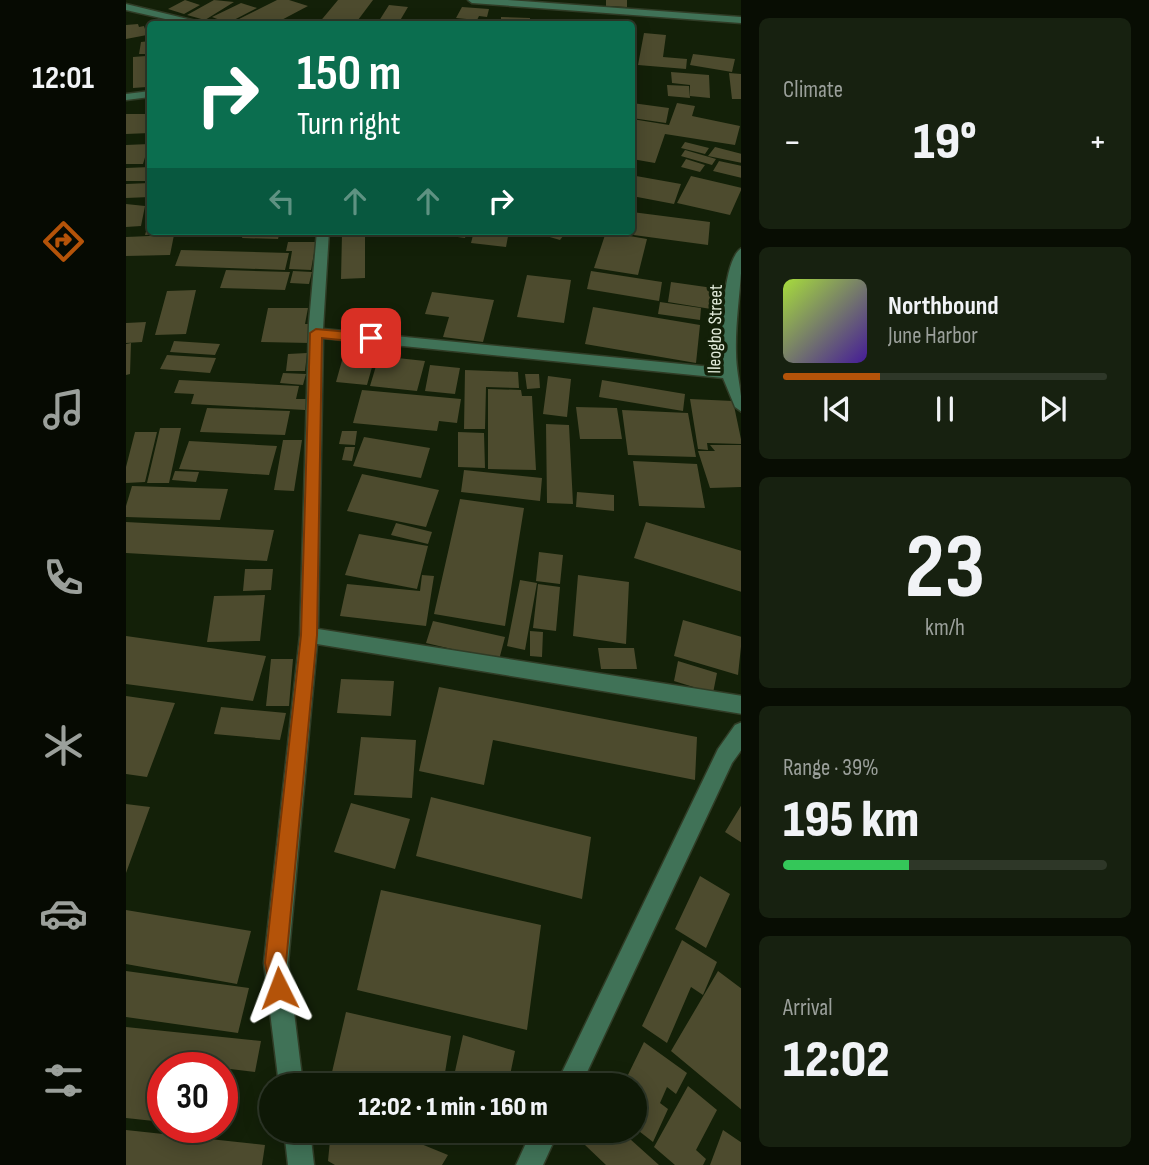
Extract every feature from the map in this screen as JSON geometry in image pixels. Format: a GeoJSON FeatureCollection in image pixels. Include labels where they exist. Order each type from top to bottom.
{"type":"FeatureCollection","features":[{"type":"Feature","properties":{"kind":"street"},"geometry":{"type":"LineString","coordinates":[[471,0],[574,13],[636,13],[741,20]]}},
{"type":"Feature","properties":{"kind":"street"},"geometry":{"type":"LineString","coordinates":[[636,0],[636,13]]}},
{"type":"Feature","properties":{"kind":"street"},"geometry":{"type":"LineString","coordinates":[[126,7],[184,21]]}},
{"type":"Feature","properties":{"kind":"street"},"geometry":{"type":"LineString","coordinates":[[126,97],[147,94]]}},
{"type":"Feature","properties":{"kind":"street"},"geometry":{"type":"LineString","coordinates":[[290,1073],[276,963],[309,635],[316,333],[323,235]]}},
{"type":"Feature","properties":{"kind":"street","name":"Ileogbo Street"},"geometry":{"type":"LineString","coordinates":[[741,252],[732,288],[729,374],[741,407]]}},
{"type":"Feature","properties":{"kind":"street"},"geometry":{"type":"LineString","coordinates":[[316,333],[729,374]]}},
{"type":"Feature","properties":{"kind":"street"},"geometry":{"type":"LineString","coordinates":[[309,635],[741,705]]}},
{"type":"Feature","properties":{"kind":"street"},"geometry":{"type":"LineString","coordinates":[[574,1073],[725,756],[741,731]]}},
{"type":"Feature","properties":{"kind":"street"},"geometry":{"type":"LineString","coordinates":[[298,1143],[301,1165]]}},
{"type":"Feature","properties":{"kind":"street"},"geometry":{"type":"LineString","coordinates":[[529,1165],[540,1143]]}},
{"type":"Feature","properties":{"kind":"building"},"geometry":{"type":"Polygon","coordinates":[[[185,0],[200,5],[184,14],[168,9],[185,0]]]}},
{"type":"Feature","properties":{"kind":"building"},"geometry":{"type":"Polygon","coordinates":[[[214,0],[234,2],[205,20],[187,15],[214,0]]]}},
{"type":"Feature","properties":{"kind":"building"},"geometry":{"type":"Polygon","coordinates":[[[277,0],[289,0],[308,6],[280,21],[235,21],[277,0]]]}},
{"type":"Feature","properties":{"kind":"building"},"geometry":{"type":"Polygon","coordinates":[[[338,0],[373,0],[357,21],[320,21],[338,0]]]}},
{"type":"Feature","properties":{"kind":"building"},"geometry":{"type":"Polygon","coordinates":[[[606,0],[627,0],[627,7],[606,6],[606,0]]]}},
{"type":"Feature","properties":{"kind":"building"},"geometry":{"type":"Polygon","coordinates":[[[241,3],[257,8],[232,21],[212,17],[241,3]]]}},
{"type":"Feature","properties":{"kind":"building"},"geometry":{"type":"Polygon","coordinates":[[[389,5],[408,7],[400,21],[379,21],[389,5]]]}},
{"type":"Feature","properties":{"kind":"building"},"geometry":{"type":"Polygon","coordinates":[[[462,7],[489,9],[487,17],[479,16],[477,20],[456,18],[462,7]]]}},
{"type":"Feature","properties":{"kind":"building"},"geometry":{"type":"Polygon","coordinates":[[[501,17],[530,18],[530,21],[501,21],[501,17]]]}},
{"type":"Feature","properties":{"kind":"building"},"geometry":{"type":"Polygon","coordinates":[[[138,24],[139,27],[144,26],[147,35],[126,39],[126,25],[138,24]]]}},
{"type":"Feature","properties":{"kind":"building"},"geometry":{"type":"Polygon","coordinates":[[[644,33],[666,35],[663,57],[687,59],[686,69],[638,65],[644,33]]]}},
{"type":"Feature","properties":{"kind":"building"},"geometry":{"type":"Polygon","coordinates":[[[147,41],[147,54],[139,54],[141,42],[147,41]]]}},
{"type":"Feature","properties":{"kind":"building"},"geometry":{"type":"Polygon","coordinates":[[[693,54],[735,59],[732,72],[690,65],[693,54]]]}},
{"type":"Feature","properties":{"kind":"building"},"geometry":{"type":"Polygon","coordinates":[[[146,56],[147,87],[133,88],[133,57],[146,56]]]}},
{"type":"Feature","properties":{"kind":"building"},"geometry":{"type":"Polygon","coordinates":[[[671,72],[709,75],[710,98],[690,96],[690,85],[672,83],[671,72]]]}},
{"type":"Feature","properties":{"kind":"building"},"geometry":{"type":"Polygon","coordinates":[[[729,73],[741,74],[741,99],[732,99],[729,73]]]}},
{"type":"Feature","properties":{"kind":"building"},"geometry":{"type":"Polygon","coordinates":[[[667,85],[689,86],[690,98],[668,96],[667,85]]]}},
{"type":"Feature","properties":{"kind":"building"},"geometry":{"type":"Polygon","coordinates":[[[635,103],[669,108],[666,123],[635,118],[635,103]]]}},
{"type":"Feature","properties":{"kind":"building"},"geometry":{"type":"Polygon","coordinates":[[[677,103],[695,106],[692,116],[740,126],[735,145],[665,134],[655,163],[635,160],[635,119],[669,125],[677,103]]]}},
{"type":"Feature","properties":{"kind":"building"},"geometry":{"type":"Polygon","coordinates":[[[126,114],[147,114],[147,133],[126,134],[126,114]]]}},
{"type":"Feature","properties":{"kind":"building"},"geometry":{"type":"Polygon","coordinates":[[[685,142],[709,148],[705,154],[681,148],[685,142]]]}},
{"type":"Feature","properties":{"kind":"building"},"geometry":{"type":"Polygon","coordinates":[[[147,144],[143,164],[126,164],[126,145],[147,144]]]}},
{"type":"Feature","properties":{"kind":"building"},"geometry":{"type":"Polygon","coordinates":[[[715,147],[741,154],[741,163],[708,156],[715,147]]]}},
{"type":"Feature","properties":{"kind":"building"},"geometry":{"type":"Polygon","coordinates":[[[685,150],[716,159],[712,165],[681,156],[685,150]]]}},
{"type":"Feature","properties":{"kind":"building"},"geometry":{"type":"Polygon","coordinates":[[[686,159],[705,165],[700,172],[681,167],[686,159]]]}},
{"type":"Feature","properties":{"kind":"building"},"geometry":{"type":"Polygon","coordinates":[[[719,161],[741,166],[741,178],[713,171],[719,161]]]}},
{"type":"Feature","properties":{"kind":"building"},"geometry":{"type":"Polygon","coordinates":[[[147,167],[147,181],[126,181],[126,168],[147,167]]]}},
{"type":"Feature","properties":{"kind":"building"},"geometry":{"type":"Polygon","coordinates":[[[636,176],[681,184],[674,204],[635,197],[636,176]]]}},
{"type":"Feature","properties":{"kind":"building"},"geometry":{"type":"Polygon","coordinates":[[[691,176],[741,188],[730,215],[677,203],[691,176]]]}},
{"type":"Feature","properties":{"kind":"building"},"geometry":{"type":"Polygon","coordinates":[[[147,183],[147,197],[126,198],[126,184],[147,183]]]}},
{"type":"Feature","properties":{"kind":"building"},"geometry":{"type":"Polygon","coordinates":[[[126,204],[145,206],[141,226],[126,227],[126,204]]]}},
{"type":"Feature","properties":{"kind":"building"},"geometry":{"type":"Polygon","coordinates":[[[635,212],[710,222],[708,245],[633,235],[635,212]]]}},
{"type":"Feature","properties":{"kind":"building"},"geometry":{"type":"Polygon","coordinates":[[[174,235],[170,255],[126,256],[126,237],[174,235]]]}},
{"type":"Feature","properties":{"kind":"building"},"geometry":{"type":"Polygon","coordinates":[[[243,235],[279,235],[278,239],[242,238],[243,235]]]}},
{"type":"Feature","properties":{"kind":"building"},"geometry":{"type":"Polygon","coordinates":[[[342,235],[365,235],[365,278],[341,279],[342,235]]]}},
{"type":"Feature","properties":{"kind":"building"},"geometry":{"type":"Polygon","coordinates":[[[443,235],[466,235],[465,238],[443,235]]]}},
{"type":"Feature","properties":{"kind":"building"},"geometry":{"type":"Polygon","coordinates":[[[473,235],[508,235],[506,247],[471,243],[473,235]]]}},
{"type":"Feature","properties":{"kind":"building"},"geometry":{"type":"Polygon","coordinates":[[[543,235],[564,235],[560,240],[543,235]]]}},
{"type":"Feature","properties":{"kind":"building"},"geometry":{"type":"Polygon","coordinates":[[[605,235],[647,239],[638,275],[594,268],[605,235]]]}},
{"type":"Feature","properties":{"kind":"building"},"geometry":{"type":"Polygon","coordinates":[[[288,242],[316,242],[311,270],[289,269],[292,251],[286,251],[288,242]]]}},
{"type":"Feature","properties":{"kind":"building"},"geometry":{"type":"Polygon","coordinates":[[[181,250],[289,253],[285,270],[175,266],[181,250]]]}},
{"type":"Feature","properties":{"kind":"building"},"geometry":{"type":"Polygon","coordinates":[[[226,270],[290,272],[285,290],[220,288],[226,270]]]}},
{"type":"Feature","properties":{"kind":"building"},"geometry":{"type":"Polygon","coordinates":[[[293,271],[312,272],[309,284],[290,283],[293,271]]]}},
{"type":"Feature","properties":{"kind":"building"},"geometry":{"type":"Polygon","coordinates":[[[591,271],[662,282],[659,301],[587,289],[591,271]]]}},
{"type":"Feature","properties":{"kind":"building"},"geometry":{"type":"Polygon","coordinates":[[[527,275],[571,280],[564,323],[517,317],[527,275]]]}},
{"type":"Feature","properties":{"kind":"building"},"geometry":{"type":"Polygon","coordinates":[[[671,282],[713,288],[711,309],[668,302],[671,282]]]}},
{"type":"Feature","properties":{"kind":"building"},"geometry":{"type":"Polygon","coordinates":[[[196,290],[186,334],[155,335],[167,291],[196,290]]]}},
{"type":"Feature","properties":{"kind":"building"},"geometry":{"type":"Polygon","coordinates":[[[432,292],[494,300],[483,342],[443,337],[449,317],[425,314],[432,292]]]}},
{"type":"Feature","properties":{"kind":"building"},"geometry":{"type":"Polygon","coordinates":[[[660,302],[701,308],[700,320],[658,314],[660,302]]]}},
{"type":"Feature","properties":{"kind":"building"},"geometry":{"type":"Polygon","coordinates":[[[593,307],[700,325],[696,363],[585,344],[593,307]]]}},
{"type":"Feature","properties":{"kind":"building"},"geometry":{"type":"Polygon","coordinates":[[[268,308],[308,308],[305,324],[313,324],[310,343],[261,342],[268,308]]]}},
{"type":"Feature","properties":{"kind":"building"},"geometry":{"type":"Polygon","coordinates":[[[146,322],[142,342],[126,343],[126,323],[146,322]]]}},
{"type":"Feature","properties":{"kind":"building"},"geometry":{"type":"Polygon","coordinates":[[[174,341],[220,344],[215,355],[170,352],[174,341]]]}},
{"type":"Feature","properties":{"kind":"building"},"geometry":{"type":"Polygon","coordinates":[[[131,343],[130,374],[126,375],[126,344],[131,343]]]}},
{"type":"Feature","properties":{"kind":"building"},"geometry":{"type":"Polygon","coordinates":[[[307,353],[305,371],[286,371],[288,354],[307,353]]]}},
{"type":"Feature","properties":{"kind":"building"},"geometry":{"type":"Polygon","coordinates":[[[167,355],[216,358],[210,373],[160,369],[167,355]]]}},
{"type":"Feature","properties":{"kind":"building"},"geometry":{"type":"Polygon","coordinates":[[[379,356],[425,361],[417,391],[370,386],[379,356]]]}},
{"type":"Feature","properties":{"kind":"building"},"geometry":{"type":"Polygon","coordinates":[[[343,357],[374,360],[367,385],[336,382],[343,357]]]}},
{"type":"Feature","properties":{"kind":"building"},"geometry":{"type":"Polygon","coordinates":[[[430,365],[460,368],[455,394],[425,391],[430,365]]]}},
{"type":"Feature","properties":{"kind":"building"},"geometry":{"type":"Polygon","coordinates":[[[465,370],[518,372],[519,388],[486,387],[485,429],[464,429],[465,370]]]}},
{"type":"Feature","properties":{"kind":"building"},"geometry":{"type":"Polygon","coordinates":[[[283,373],[306,374],[303,385],[280,383],[283,373]]]}},
{"type":"Feature","properties":{"kind":"building"},"geometry":{"type":"Polygon","coordinates":[[[525,374],[539,374],[540,388],[527,389],[525,374]]]}},
{"type":"Feature","properties":{"kind":"building"},"geometry":{"type":"Polygon","coordinates":[[[548,376],[571,379],[567,417],[543,414],[548,376]]]}},
{"type":"Feature","properties":{"kind":"building"},"geometry":{"type":"Polygon","coordinates":[[[179,380],[299,386],[296,399],[307,399],[305,410],[191,404],[194,394],[174,393],[179,380]]]}},
{"type":"Feature","properties":{"kind":"building"},"geometry":{"type":"Polygon","coordinates":[[[602,380],[685,394],[683,411],[599,397],[602,380]]]}},
{"type":"Feature","properties":{"kind":"building"},"geometry":{"type":"Polygon","coordinates":[[[488,389],[521,390],[522,396],[532,396],[536,470],[488,469],[488,389]]]}},
{"type":"Feature","properties":{"kind":"building"},"geometry":{"type":"Polygon","coordinates":[[[362,390],[461,399],[457,423],[439,421],[437,431],[353,423],[362,390]]]}},
{"type":"Feature","properties":{"kind":"building"},"geometry":{"type":"Polygon","coordinates":[[[690,399],[733,401],[741,444],[707,443],[708,450],[698,449],[690,399]]]}},
{"type":"Feature","properties":{"kind":"building"},"geometry":{"type":"Polygon","coordinates":[[[576,407],[617,408],[622,439],[580,439],[576,407]]]}},
{"type":"Feature","properties":{"kind":"building"},"geometry":{"type":"Polygon","coordinates":[[[207,408],[290,411],[285,435],[200,432],[207,408]]]}},
{"type":"Feature","properties":{"kind":"building"},"geometry":{"type":"Polygon","coordinates":[[[622,410],[688,413],[696,457],[628,455],[622,410]]]}},
{"type":"Feature","properties":{"kind":"building"},"geometry":{"type":"Polygon","coordinates":[[[546,424],[569,425],[573,504],[547,503],[546,424]]]}},
{"type":"Feature","properties":{"kind":"building"},"geometry":{"type":"Polygon","coordinates":[[[160,428],[181,428],[169,483],[147,483],[160,428]]]}},
{"type":"Feature","properties":{"kind":"building"},"geometry":{"type":"Polygon","coordinates":[[[342,431],[357,431],[355,445],[339,444],[342,431]]]}},
{"type":"Feature","properties":{"kind":"building"},"geometry":{"type":"Polygon","coordinates":[[[135,432],[157,432],[145,482],[126,483],[126,467],[135,432]]]}},
{"type":"Feature","properties":{"kind":"building"},"geometry":{"type":"Polygon","coordinates":[[[458,432],[484,433],[485,468],[458,467],[458,432]]]}},
{"type":"Feature","properties":{"kind":"building"},"geometry":{"type":"Polygon","coordinates":[[[364,437],[430,448],[421,478],[353,466],[364,437]]]}},
{"type":"Feature","properties":{"kind":"building"},"geometry":{"type":"Polygon","coordinates":[[[283,440],[302,440],[294,491],[274,490],[283,440]]]}},
{"type":"Feature","properties":{"kind":"building"},"geometry":{"type":"Polygon","coordinates":[[[189,441],[277,446],[269,475],[179,469],[189,441]]]}},
{"type":"Feature","properties":{"kind":"building"},"geometry":{"type":"Polygon","coordinates":[[[710,445],[741,445],[741,487],[710,488],[698,451],[715,451],[710,445]]]}},
{"type":"Feature","properties":{"kind":"building"},"geometry":{"type":"Polygon","coordinates":[[[345,447],[355,447],[352,461],[342,460],[345,447]]]}},
{"type":"Feature","properties":{"kind":"building"},"geometry":{"type":"Polygon","coordinates":[[[633,461],[697,464],[705,508],[639,506],[633,461]]]}},
{"type":"Feature","properties":{"kind":"building"},"geometry":{"type":"Polygon","coordinates":[[[464,470],[542,478],[540,501],[461,492],[464,470]]]}},
{"type":"Feature","properties":{"kind":"building"},"geometry":{"type":"Polygon","coordinates":[[[175,471],[199,472],[196,482],[172,480],[175,471]]]}},
{"type":"Feature","properties":{"kind":"building"},"geometry":{"type":"Polygon","coordinates":[[[362,474],[439,490],[426,527],[347,511],[362,474]]]}},
{"type":"Feature","properties":{"kind":"building"},"geometry":{"type":"Polygon","coordinates":[[[132,486],[228,489],[220,520],[126,517],[132,486]]]}},
{"type":"Feature","properties":{"kind":"building"},"geometry":{"type":"Polygon","coordinates":[[[577,492],[614,495],[614,511],[576,507],[577,492]]]}},
{"type":"Feature","properties":{"kind":"building"},"geometry":{"type":"Polygon","coordinates":[[[460,499],[524,508],[505,626],[434,614],[460,499]]]}},
{"type":"Feature","properties":{"kind":"building"},"geometry":{"type":"Polygon","coordinates":[[[126,522],[274,530],[267,561],[126,553],[126,522]]]}},
{"type":"Feature","properties":{"kind":"building"},"geometry":{"type":"Polygon","coordinates":[[[646,522],[741,551],[741,592],[634,558],[646,522]]]}},
{"type":"Feature","properties":{"kind":"building"},"geometry":{"type":"Polygon","coordinates":[[[396,523],[432,532],[428,544],[391,535],[396,523]]]}},
{"type":"Feature","properties":{"kind":"building"},"geometry":{"type":"Polygon","coordinates":[[[359,534],[428,546],[417,589],[345,575],[359,534]]]}},
{"type":"Feature","properties":{"kind":"building"},"geometry":{"type":"Polygon","coordinates":[[[539,552],[563,555],[560,584],[536,581],[539,552]]]}},
{"type":"Feature","properties":{"kind":"building"},"geometry":{"type":"Polygon","coordinates":[[[245,569],[273,569],[271,590],[243,591],[245,569]]]}},
{"type":"Feature","properties":{"kind":"building"},"geometry":{"type":"Polygon","coordinates":[[[422,575],[434,576],[426,626],[340,616],[347,584],[420,591],[422,575]]]}},
{"type":"Feature","properties":{"kind":"building"},"geometry":{"type":"Polygon","coordinates":[[[578,575],[629,582],[626,644],[573,636],[578,575]]]}},
{"type":"Feature","properties":{"kind":"building"},"geometry":{"type":"Polygon","coordinates":[[[520,580],[537,583],[525,650],[507,646],[520,580]]]}},
{"type":"Feature","properties":{"kind":"building"},"geometry":{"type":"Polygon","coordinates":[[[538,584],[560,587],[556,631],[533,628],[538,584]]]}},
{"type":"Feature","properties":{"kind":"building"},"geometry":{"type":"Polygon","coordinates":[[[265,595],[260,641],[207,642],[214,596],[265,595]]]}},
{"type":"Feature","properties":{"kind":"building"},"geometry":{"type":"Polygon","coordinates":[[[683,620],[741,637],[738,675],[674,656],[683,620]]]}},
{"type":"Feature","properties":{"kind":"building"},"geometry":{"type":"Polygon","coordinates":[[[433,621],[505,637],[499,660],[426,643],[433,621]]]}},
{"type":"Feature","properties":{"kind":"building"},"geometry":{"type":"Polygon","coordinates":[[[530,631],[543,632],[542,657],[530,656],[530,631]]]}},
{"type":"Feature","properties":{"kind":"building"},"geometry":{"type":"Polygon","coordinates":[[[126,636],[266,656],[253,701],[126,684],[126,636]]]}},
{"type":"Feature","properties":{"kind":"building"},"geometry":{"type":"Polygon","coordinates":[[[598,648],[634,648],[637,669],[601,669],[598,648]]]}},
{"type":"Feature","properties":{"kind":"building"},"geometry":{"type":"Polygon","coordinates":[[[271,659],[293,659],[289,706],[266,706],[271,659]]]}},
{"type":"Feature","properties":{"kind":"building"},"geometry":{"type":"Polygon","coordinates":[[[678,661],[717,673],[713,693],[674,681],[678,661]]]}},
{"type":"Feature","properties":{"kind":"building"},"geometry":{"type":"Polygon","coordinates":[[[341,679],[394,681],[391,716],[337,713],[341,679]]]}},
{"type":"Feature","properties":{"kind":"building"},"geometry":{"type":"Polygon","coordinates":[[[439,687],[697,737],[695,780],[493,740],[484,785],[419,771],[439,687]]]}},
{"type":"Feature","properties":{"kind":"building"},"geometry":{"type":"Polygon","coordinates":[[[126,696],[175,703],[147,777],[126,774],[126,696]]]}},
{"type":"Feature","properties":{"kind":"building"},"geometry":{"type":"Polygon","coordinates":[[[221,707],[286,713],[280,740],[214,734],[221,707]]]}},
{"type":"Feature","properties":{"kind":"building"},"geometry":{"type":"Polygon","coordinates":[[[361,737],[416,740],[412,798],[354,795],[361,737]]]}},
{"type":"Feature","properties":{"kind":"building"},"geometry":{"type":"Polygon","coordinates":[[[431,797],[591,837],[582,899],[416,856],[431,797]]]}},
{"type":"Feature","properties":{"kind":"building"},"geometry":{"type":"Polygon","coordinates":[[[351,803],[410,819],[395,869],[334,852],[351,803]]]}},
{"type":"Feature","properties":{"kind":"building"},"geometry":{"type":"Polygon","coordinates":[[[126,804],[150,807],[126,873],[126,804]]]}},
{"type":"Feature","properties":{"kind":"building"},"geometry":{"type":"Polygon","coordinates":[[[741,806],[741,842],[725,832],[741,806]]]}},
{"type":"Feature","properties":{"kind":"building"},"geometry":{"type":"Polygon","coordinates":[[[700,876],[730,894],[706,948],[675,929],[700,876]]]}},
{"type":"Feature","properties":{"kind":"building"},"geometry":{"type":"Polygon","coordinates":[[[381,890],[541,925],[527,1030],[357,990],[381,890]]]}},
{"type":"Feature","properties":{"kind":"building"},"geometry":{"type":"Polygon","coordinates":[[[126,910],[251,931],[237,984],[126,964],[126,910]]]}},
{"type":"Feature","properties":{"kind":"building"},"geometry":{"type":"Polygon","coordinates":[[[682,940],[717,962],[703,995],[691,987],[667,1043],[642,1026],[682,940]]]}},
{"type":"Feature","properties":{"kind":"building"},"geometry":{"type":"Polygon","coordinates":[[[126,971],[249,988],[238,1033],[126,1017],[126,971]]]}},
{"type":"Feature","properties":{"kind":"building"},"geometry":{"type":"Polygon","coordinates":[[[718,971],[741,988],[741,1109],[671,1051],[718,971]]]}},
{"type":"Feature","properties":{"kind":"building"},"geometry":{"type":"Polygon","coordinates":[[[346,1012],[451,1036],[445,1073],[332,1073],[346,1012]]]}},
{"type":"Feature","properties":{"kind":"building"},"geometry":{"type":"Polygon","coordinates":[[[126,1027],[261,1041],[255,1072],[238,1070],[238,1052],[147,1052],[147,1120],[126,1118],[126,1027]]]}},
{"type":"Feature","properties":{"kind":"building"},"geometry":{"type":"Polygon","coordinates":[[[463,1035],[515,1051],[510,1073],[455,1073],[463,1035]]]}},
{"type":"Feature","properties":{"kind":"building"},"geometry":{"type":"Polygon","coordinates":[[[644,1042],[687,1073],[676,1094],[667,1087],[660,1103],[668,1109],[653,1142],[647,1137],[647,1073],[629,1073],[644,1042]]]}},
{"type":"Feature","properties":{"kind":"building"},"geometry":{"type":"Polygon","coordinates":[[[688,1086],[717,1110],[696,1150],[706,1159],[703,1165],[675,1165],[654,1147],[688,1086]]]}},
{"type":"Feature","properties":{"kind":"building"},"geometry":{"type":"Polygon","coordinates":[[[126,1130],[147,1132],[147,1143],[238,1142],[265,1145],[262,1165],[126,1165],[126,1130]]]}},
{"type":"Feature","properties":{"kind":"building"},"geometry":{"type":"Polygon","coordinates":[[[723,1130],[741,1142],[741,1165],[710,1165],[723,1130]]]}},
{"type":"Feature","properties":{"kind":"building"},"geometry":{"type":"Polygon","coordinates":[[[330,1143],[419,1143],[448,1155],[442,1165],[335,1165],[328,1161],[330,1143]]]}},
{"type":"Feature","properties":{"kind":"building"},"geometry":{"type":"Polygon","coordinates":[[[634,1143],[659,1165],[606,1165],[585,1145],[634,1143]]]}},
{"type":"Feature","properties":{"kind":"route"},"geometry":{"type":"LineString","coordinates":[[279,988],[276,963],[309,635],[316,333],[371,338]]}}]}
